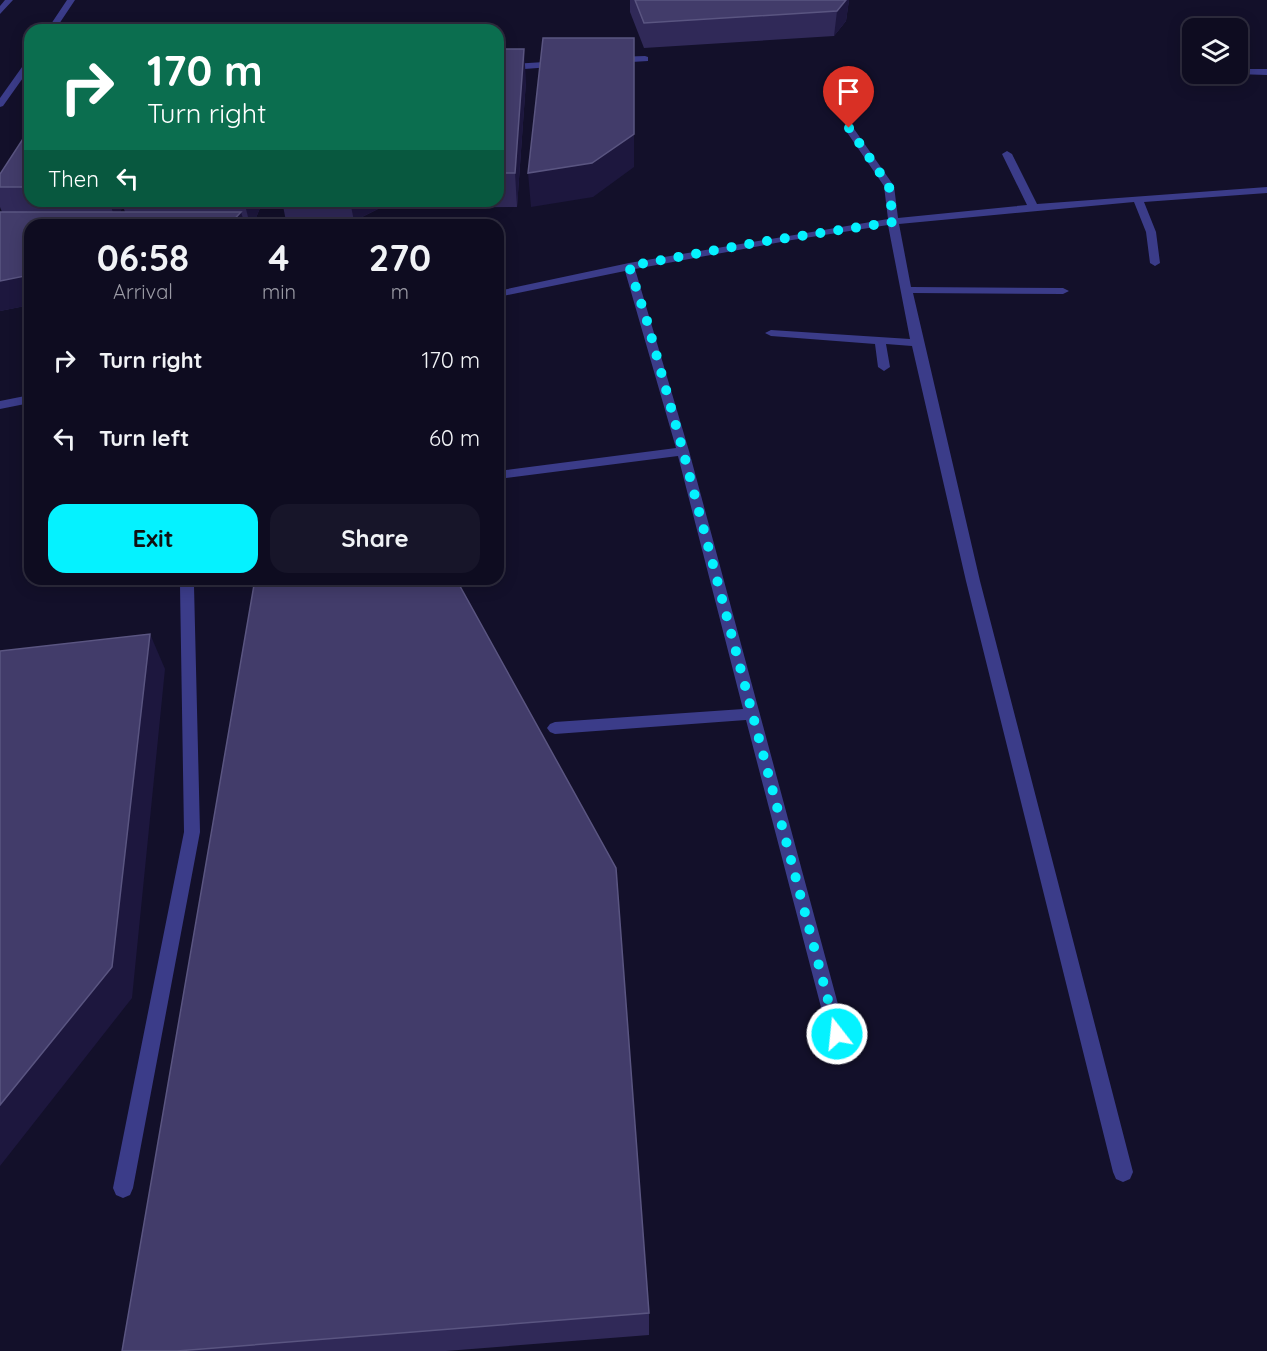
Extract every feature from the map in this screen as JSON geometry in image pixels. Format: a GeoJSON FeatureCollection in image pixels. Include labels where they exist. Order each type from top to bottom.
{"type":"FeatureCollection","features":[{"type":"Feature","properties":{"kind":"street"},"geometry":{"type":"LineString","coordinates":[[0,12],[9,0]]}},
{"type":"Feature","properties":{"kind":"street"},"geometry":{"type":"LineString","coordinates":[[55,24],[71,0]]}},
{"type":"Feature","properties":{"kind":"street"},"geometry":{"type":"LineString","coordinates":[[599,61],[645,58]]}},
{"type":"Feature","properties":{"kind":"street"},"geometry":{"type":"LineString","coordinates":[[504,68],[566,63]]}},
{"type":"Feature","properties":{"kind":"street"},"geometry":{"type":"LineString","coordinates":[[0,104],[24,72]]}},
{"type":"Feature","properties":{"kind":"street"},"geometry":{"type":"LineString","coordinates":[[1248,72],[1267,72]]}},
{"type":"Feature","properties":{"kind":"street"},"geometry":{"type":"LineString","coordinates":[[849,128],[889,186],[893,222],[917,343],[973,581],[1123,1172]]}},
{"type":"Feature","properties":{"kind":"street"},"geometry":{"type":"LineString","coordinates":[[1007,154],[1034,208]]}},
{"type":"Feature","properties":{"kind":"street"},"geometry":{"type":"LineString","coordinates":[[504,293],[629,266],[754,243],[893,222],[1138,199],[1267,190]]}},
{"type":"Feature","properties":{"kind":"street"},"geometry":{"type":"LineString","coordinates":[[1138,199],[1151,232],[1155,263]]}},
{"type":"Feature","properties":{"kind":"street"},"geometry":{"type":"LineString","coordinates":[[629,266],[647,321],[683,451],[837,1034]]}},
{"type":"Feature","properties":{"kind":"street"},"geometry":{"type":"LineString","coordinates":[[907,290],[1063,291]]}},
{"type":"Feature","properties":{"kind":"street"},"geometry":{"type":"LineString","coordinates":[[771,333],[917,343]]}},
{"type":"Feature","properties":{"kind":"street"},"geometry":{"type":"LineString","coordinates":[[880,339],[884,368]]}},
{"type":"Feature","properties":{"kind":"street"},"geometry":{"type":"LineString","coordinates":[[0,405],[24,400]]}},
{"type":"Feature","properties":{"kind":"street"},"geometry":{"type":"LineString","coordinates":[[504,474],[683,451]]}},
{"type":"Feature","properties":{"kind":"street"},"geometry":{"type":"LineString","coordinates":[[123,1188],[192,832],[187,585]]}},
{"type":"Feature","properties":{"kind":"street"},"geometry":{"type":"LineString","coordinates":[[555,728],[751,714]]}},
{"type":"Feature","properties":{"kind":"building"},"geometry":{"type":"Polygon","coordinates":[[[635,0],[846,0],[837,11],[644,23],[635,0]]]}},
{"type":"Feature","properties":{"kind":"building"},"geometry":{"type":"Polygon","coordinates":[[[543,38],[634,38],[634,134],[592,163],[528,173],[543,38]]]}},
{"type":"Feature","properties":{"kind":"building"},"geometry":{"type":"Polygon","coordinates":[[[504,49],[524,49],[515,173],[504,173],[504,49]]]}},
{"type":"Feature","properties":{"kind":"building"},"geometry":{"type":"Polygon","coordinates":[[[24,137],[24,187],[0,187],[0,174],[24,137]]]}},
{"type":"Feature","properties":{"kind":"building"},"geometry":{"type":"Polygon","coordinates":[[[0,212],[241,212],[235,219],[24,219],[24,276],[0,281],[0,212]]]}},
{"type":"Feature","properties":{"kind":"building"},"geometry":{"type":"Polygon","coordinates":[[[254,585],[459,585],[616,868],[649,1313],[177,1351],[122,1351],[254,585]]]}},
{"type":"Feature","properties":{"kind":"building"},"geometry":{"type":"Polygon","coordinates":[[[150,634],[112,967],[0,1105],[0,651],[150,634]]]}},
{"type":"Feature","properties":{"kind":"route"},"geometry":{"type":"LineString","coordinates":[[837,1034],[683,451],[647,321],[629,266],[754,243],[893,222],[889,186],[849,128]]}}]}
